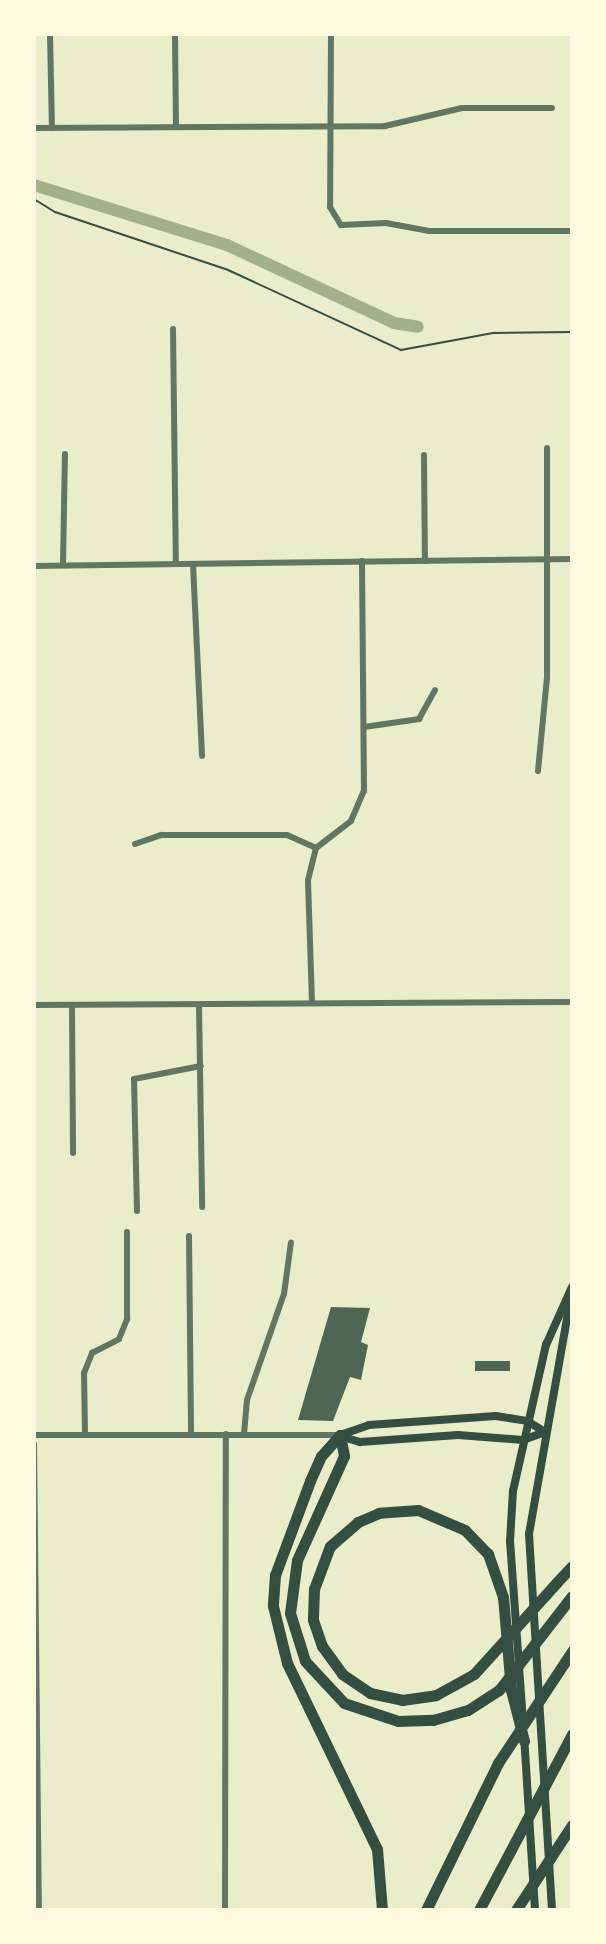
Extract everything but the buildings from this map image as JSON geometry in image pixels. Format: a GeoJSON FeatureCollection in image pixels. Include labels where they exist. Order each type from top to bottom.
{"type":"FeatureCollection","features":[{"type":"Feature","properties":{"kind":"highway"},"geometry":{"type":"LineString","coordinates":[[340,1435],[344,1456],[297,1560],[290,1613],[305,1661],[344,1703],[398,1721],[433,1720],[468,1710],[499,1690],[572,1596]]}},
{"type":"Feature","properties":{"kind":"highway"},"geometry":{"type":"LineString","coordinates":[[340,1435],[321,1456],[310,1481],[275,1575],[273,1606],[287,1663],[377,1849],[382,1910]]}},
{"type":"Feature","properties":{"kind":"highway"},"geometry":{"type":"LineString","coordinates":[[524,1741],[511,1690],[503,1597],[488,1554],[465,1530],[438,1515],[400,1509],[358,1522],[330,1546],[314,1589],[313,1620],[322,1646],[342,1674],[370,1693],[402,1700],[436,1695],[474,1674],[572,1566]]}},
{"type":"Feature","properties":{"kind":"highway"},"geometry":{"type":"LineString","coordinates":[[426,1910],[498,1763],[572,1651]]}},
{"type":"Feature","properties":{"kind":"highway"},"geometry":{"type":"LineString","coordinates":[[479,1910],[572,1734]]}},
{"type":"Feature","properties":{"kind":"highway"},"geometry":{"type":"LineString","coordinates":[[516,1910],[572,1825]]}},
{"type":"Feature","properties":{"kind":"main road"},"geometry":{"type":"LineString","coordinates":[[535,1910],[510,1516],[527,1421],[548,1338],[572,1288]]}},
{"type":"Feature","properties":{"kind":"main road"},"geometry":{"type":"LineString","coordinates":[[552,1908],[529,1562],[532,1501],[566,1342],[572,1288]]}},
{"type":"Feature","properties":{"kind":"main road"},"geometry":{"type":"LineString","coordinates":[[340,1435],[395,1423],[496,1416],[527,1421],[545,1432]]}},
{"type":"Feature","properties":{"kind":"main road"},"geometry":{"type":"LineString","coordinates":[[340,1435],[360,1442],[458,1435],[523,1440],[545,1432]]}},
{"type":"Feature","properties":{"kind":"street"},"geometry":{"type":"LineString","coordinates":[[50,34],[52,128]]}},
{"type":"Feature","properties":{"kind":"street"},"geometry":{"type":"LineString","coordinates":[[175,34],[176,127]]}},
{"type":"Feature","properties":{"kind":"street"},"geometry":{"type":"LineString","coordinates":[[331,34],[330,207],[341,225],[386,223],[429,231],[572,231]]}},
{"type":"Feature","properties":{"kind":"street"},"geometry":{"type":"LineString","coordinates":[[34,128],[385,126],[462,108],[552,108]]}},
{"type":"Feature","properties":{"kind":"street"},"geometry":{"type":"LineString","coordinates":[[173,329],[176,564]]}},
{"type":"Feature","properties":{"kind":"street"},"geometry":{"type":"LineString","coordinates":[[538,771],[547,677],[547,448]]}},
{"type":"Feature","properties":{"kind":"street"},"geometry":{"type":"LineString","coordinates":[[63,565],[65,454]]}},
{"type":"Feature","properties":{"kind":"street"},"geometry":{"type":"LineString","coordinates":[[424,455],[425,561]]}},
{"type":"Feature","properties":{"kind":"street"},"geometry":{"type":"LineString","coordinates":[[34,566],[572,559]]}},
{"type":"Feature","properties":{"kind":"street"},"geometry":{"type":"LineString","coordinates":[[312,1002],[308,880],[316,848],[351,821],[364,791],[362,561]]}},
{"type":"Feature","properties":{"kind":"street"},"geometry":{"type":"LineString","coordinates":[[193,564],[202,756]]}},
{"type":"Feature","properties":{"kind":"street"},"geometry":{"type":"LineString","coordinates":[[364,727],[419,719],[435,690]]}},
{"type":"Feature","properties":{"kind":"street"},"geometry":{"type":"LineString","coordinates":[[135,844],[161,835],[287,835],[316,848]]}},
{"type":"Feature","properties":{"kind":"street"},"geometry":{"type":"LineString","coordinates":[[34,1005],[572,1002]]}},
{"type":"Feature","properties":{"kind":"street"},"geometry":{"type":"LineString","coordinates":[[199,1005],[202,1207]]}},
{"type":"Feature","properties":{"kind":"street"},"geometry":{"type":"LineString","coordinates":[[72,1006],[73,1153]]}},
{"type":"Feature","properties":{"kind":"street"},"geometry":{"type":"LineString","coordinates":[[137,1211],[134,1079],[201,1066]]}},
{"type":"Feature","properties":{"kind":"street"},"geometry":{"type":"LineString","coordinates":[[85,1435],[84,1373],[92,1353],[119,1339],[127,1319],[127,1232]]}},
{"type":"Feature","properties":{"kind":"street"},"geometry":{"type":"LineString","coordinates":[[189,1236],[191,1435]]}},
{"type":"Feature","properties":{"kind":"street"},"geometry":{"type":"LineString","coordinates":[[244,1434],[247,1400],[284,1294],[291,1242]]}},
{"type":"Feature","properties":{"kind":"street"},"geometry":{"type":"LineString","coordinates":[[225,1910],[226,1434]]}},
{"type":"Feature","properties":{"kind":"street"},"geometry":{"type":"LineString","coordinates":[[34,1435],[340,1435]]}},
{"type":"Feature","properties":{"kind":"street"},"geometry":{"type":"LineString","coordinates":[[34,1444],[39,1910]]}},
{"type":"Feature","properties":{"kind":"path"},"geometry":{"type":"LineString","coordinates":[[34,199],[55,212],[228,270],[401,350],[494,333],[572,332]]}},
{"type":"Feature","properties":{"kind":"waterway"},"geometry":{"type":"LineString","coordinates":[[34,185],[227,245],[394,323],[418,327]]}}]}
